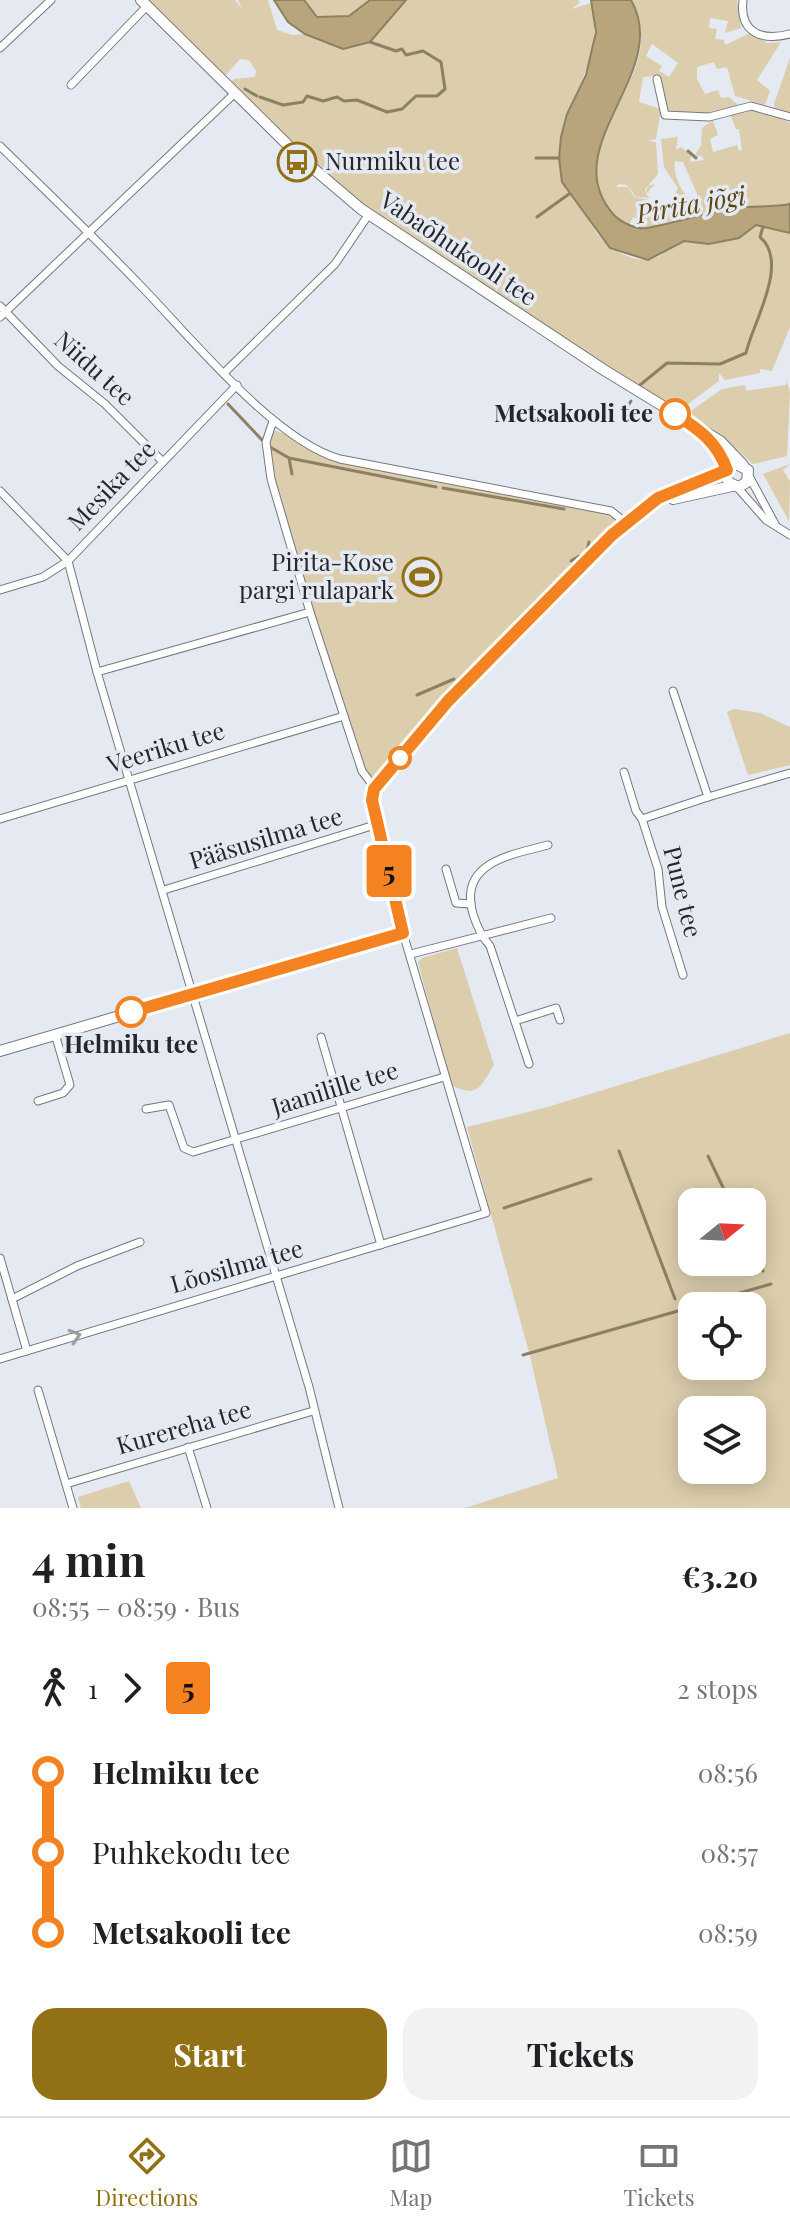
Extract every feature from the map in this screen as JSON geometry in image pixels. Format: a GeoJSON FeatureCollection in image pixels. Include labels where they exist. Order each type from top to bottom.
{"type":"FeatureCollection","features":[{"type":"Feature","properties":{"kind":"street"},"geometry":{"type":"LineString","coordinates":[[1,44],[51,0]]}},
{"type":"Feature","properties":{"kind":"street"},"geometry":{"type":"LineString","coordinates":[[743,0],[744,17],[751,30],[768,38],[790,34]]}},
{"type":"Feature","properties":{"kind":"street"},"geometry":{"type":"LineString","coordinates":[[71,85],[144,3]]}},
{"type":"Feature","properties":{"kind":"street","name":"Vabaõhukooli tee"},"geometry":{"type":"LineString","coordinates":[[144,3],[321,176],[369,214],[726,445],[743,465]]}},
{"type":"Feature","properties":{"kind":"street"},"geometry":{"type":"LineString","coordinates":[[657,79],[665,115],[709,117],[751,106],[790,117]]}},
{"type":"Feature","properties":{"kind":"street"},"geometry":{"type":"LineString","coordinates":[[2,312],[234,94]]}},
{"type":"Feature","properties":{"kind":"street"},"geometry":{"type":"LineString","coordinates":[[0,146],[89,232],[273,421],[310,447],[331,456],[607,510],[626,523]]}},
{"type":"Feature","properties":{"kind":"street"},"geometry":{"type":"LineString","coordinates":[[225,372],[335,264],[369,214]]}},
{"type":"Feature","properties":{"kind":"street","name":"Niidu tee"},"geometry":{"type":"LineString","coordinates":[[2,312],[162,461]]}},
{"type":"Feature","properties":{"kind":"street","name":"Mesika tee"},"geometry":{"type":"LineString","coordinates":[[0,590],[43,577],[68,561],[237,385]]}},
{"type":"Feature","properties":{"kind":"street"},"geometry":{"type":"LineString","coordinates":[[273,421],[267,437],[268,464],[310,612],[344,716],[364,776],[374,787]]}},
{"type":"Feature","properties":{"kind":"street","name":"Vabaõhukooli tee"},"geometry":{"type":"LineString","coordinates":[[707,435],[721,454],[727,470]]}},
{"type":"Feature","properties":{"kind":"street"},"geometry":{"type":"LineString","coordinates":[[444,1077],[403,933],[372,798],[374,787],[448,701],[626,523],[658,498],[727,470],[732,465],[743,465],[776,526]]}},
{"type":"Feature","properties":{"kind":"street"},"geometry":{"type":"LineString","coordinates":[[727,470],[726,477],[761,515],[790,535]]}},
{"type":"Feature","properties":{"kind":"street"},"geometry":{"type":"LineString","coordinates":[[638,513],[686,495],[745,484],[749,476]]}},
{"type":"Feature","properties":{"kind":"street"},"geometry":{"type":"LineString","coordinates":[[0,491],[68,561],[97,672],[237,1139],[339,1508]]}},
{"type":"Feature","properties":{"kind":"street"},"geometry":{"type":"LineString","coordinates":[[97,672],[310,612]]}},
{"type":"Feature","properties":{"kind":"street"},"geometry":{"type":"LineString","coordinates":[[673,691],[708,797]]}},
{"type":"Feature","properties":{"kind":"street","name":"Veeriku tee"},"geometry":{"type":"LineString","coordinates":[[0,819],[344,716]]}},
{"type":"Feature","properties":{"kind":"street","name":"Pune tee"},"geometry":{"type":"LineString","coordinates":[[624,772],[658,869],[662,907],[683,975]]}},
{"type":"Feature","properties":{"kind":"street","name":"Pune tee"},"geometry":{"type":"LineString","coordinates":[[642,819],[790,773]]}},
{"type":"Feature","properties":{"kind":"street","name":"Pääsusilma tee"},"geometry":{"type":"LineString","coordinates":[[164,890],[378,824]]}},
{"type":"Feature","properties":{"kind":"street"},"geometry":{"type":"LineString","coordinates":[[529,1064],[490,946],[480,935],[471,904],[472,883],[479,872],[502,858],[548,845]]}},
{"type":"Feature","properties":{"kind":"street"},"geometry":{"type":"LineString","coordinates":[[446,869],[456,903],[471,904]]}},
{"type":"Feature","properties":{"kind":"street"},"geometry":{"type":"LineString","coordinates":[[411,954],[551,918]]}},
{"type":"Feature","properties":{"kind":"street"},"geometry":{"type":"LineString","coordinates":[[0,1051],[403,933]]}},
{"type":"Feature","properties":{"kind":"street"},"geometry":{"type":"LineString","coordinates":[[515,1021],[556,1008],[560,1020]]}},
{"type":"Feature","properties":{"kind":"street"},"geometry":{"type":"LineString","coordinates":[[38,1101],[63,1093],[70,1085],[55,1034]]}},
{"type":"Feature","properties":{"kind":"street"},"geometry":{"type":"LineString","coordinates":[[321,1037],[381,1245]]}},
{"type":"Feature","properties":{"kind":"street","name":"Jaanilille tee"},"geometry":{"type":"LineString","coordinates":[[146,1109],[169,1105],[188,1151],[444,1077]]}},
{"type":"Feature","properties":{"kind":"street","name":"Lõosilma tee"},"geometry":{"type":"LineString","coordinates":[[0,1359],[486,1213],[444,1077]]}},
{"type":"Feature","properties":{"kind":"street"},"geometry":{"type":"LineString","coordinates":[[12,1299],[77,1266],[140,1242]]}},
{"type":"Feature","properties":{"kind":"street"},"geometry":{"type":"LineString","coordinates":[[0,1258],[27,1351]]}},
{"type":"Feature","properties":{"kind":"street"},"geometry":{"type":"LineString","coordinates":[[38,1390],[73,1508]]}},
{"type":"Feature","properties":{"kind":"street","name":"Kurereha tee"},"geometry":{"type":"LineString","coordinates":[[66,1484],[313,1411]]}},
{"type":"Feature","properties":{"kind":"street"},"geometry":{"type":"LineString","coordinates":[[188,1447],[207,1508]]}},
{"type":"Feature","properties":{"kind":"shaded area"},"geometry":{"type":"Polygon","coordinates":[[[147,0],[235,0],[242,9],[238,0],[268,0],[277,30],[292,35],[305,34],[343,49],[368,44],[406,0],[580,2],[572,9],[591,3],[595,27],[592,51],[560,140],[559,162],[564,185],[585,209],[594,229],[605,242],[621,254],[639,259],[657,257],[680,242],[713,244],[726,241],[756,225],[790,233],[790,327],[772,371],[760,369],[760,373],[725,380],[719,373],[719,381],[684,407],[674,409],[497,296],[497,286],[494,294],[355,199],[229,83],[234,79],[255,77],[256,71],[249,60],[240,59],[225,76],[147,0]]]}},
{"type":"Feature","properties":{"kind":"shaded area"},"geometry":{"type":"Polygon","coordinates":[[[274,0],[304,0],[317,17],[349,16],[370,0],[406,0],[370,42],[343,49],[305,34],[288,22],[274,0]]]}},
{"type":"Feature","properties":{"kind":"shaded area"},"geometry":{"type":"Polygon","coordinates":[[[304,0],[370,0],[349,16],[317,17],[304,0]]]}},
{"type":"Feature","properties":{"kind":"shaded area"},"geometry":{"type":"Polygon","coordinates":[[[591,0],[631,0],[640,27],[637,55],[604,136],[597,163],[599,189],[614,215],[621,221],[643,228],[742,207],[790,204],[790,233],[756,225],[739,238],[709,244],[684,241],[648,260],[610,248],[562,182],[559,158],[567,114],[586,75],[596,32],[591,0]]]}},
{"type":"Feature","properties":{"kind":"shaded area"},"geometry":{"type":"Polygon","coordinates":[[[631,0],[737,0],[741,28],[725,33],[728,21],[710,18],[709,28],[717,29],[715,39],[724,40],[725,45],[750,33],[767,43],[781,42],[757,80],[770,91],[765,105],[735,96],[727,67],[717,69],[714,62],[697,67],[697,79],[705,94],[718,90],[721,98],[729,97],[738,105],[702,114],[667,111],[656,76],[643,77],[639,102],[661,109],[656,139],[648,141],[656,142],[658,174],[645,189],[646,192],[648,186],[655,184],[646,194],[650,198],[636,197],[627,185],[619,184],[616,187],[628,187],[634,197],[649,200],[656,208],[639,206],[629,225],[610,210],[599,190],[596,169],[608,126],[637,63],[641,37],[639,20],[631,0]],[[652,44],[646,56],[662,66],[659,71],[669,77],[678,63],[652,44]]]}},
{"type":"Feature","properties":{"kind":"shaded area"},"geometry":{"type":"Polygon","coordinates":[[[790,58],[790,114],[775,111],[774,104],[790,58]]]}},
{"type":"Feature","properties":{"kind":"shaded area"},"geometry":{"type":"Polygon","coordinates":[[[757,109],[790,123],[790,204],[715,210],[643,228],[632,226],[642,225],[642,221],[633,217],[639,207],[662,212],[678,188],[664,167],[661,139],[678,137],[676,150],[681,147],[691,155],[690,162],[704,160],[696,153],[701,146],[702,128],[713,120],[718,135],[710,139],[713,152],[737,145],[739,151],[742,150],[739,129],[736,129],[730,114],[757,109]],[[675,161],[676,176],[691,199],[698,196],[683,162],[675,161]]]}},
{"type":"Feature","properties":{"kind":"shaded area"},"geometry":{"type":"Polygon","coordinates":[[[786,379],[790,392],[787,456],[753,464],[733,446],[691,419],[692,410],[722,389],[745,385],[746,391],[786,385],[786,379]]]}},
{"type":"Feature","properties":{"kind":"shaded area"},"geometry":{"type":"Polygon","coordinates":[[[275,431],[342,462],[610,514],[616,520],[616,525],[373,780],[365,775],[300,574],[268,459],[270,436],[275,431]]]}},
{"type":"Feature","properties":{"kind":"shaded area"},"geometry":{"type":"Polygon","coordinates":[[[790,464],[783,470],[790,481],[789,521],[763,474],[790,464]]]}},
{"type":"Feature","properties":{"kind":"shaded area"},"geometry":{"type":"Polygon","coordinates":[[[734,709],[760,713],[790,727],[790,765],[748,775],[727,712],[734,709]]]}},
{"type":"Feature","properties":{"kind":"shaded area"},"geometry":{"type":"Polygon","coordinates":[[[457,948],[494,1065],[481,1085],[472,1091],[450,1085],[418,962],[422,958],[457,948]]]}},
{"type":"Feature","properties":{"kind":"shaded area"},"geometry":{"type":"Polygon","coordinates":[[[790,1033],[790,1508],[465,1508],[558,1478],[530,1356],[467,1127],[544,1108],[790,1033]]]}},
{"type":"Feature","properties":{"kind":"shaded area"},"geometry":{"type":"Polygon","coordinates":[[[129,1481],[141,1508],[81,1508],[78,1497],[129,1481]]]}},
{"type":"Feature","properties":{"kind":"waterway"},"geometry":{"type":"LineString","coordinates":[[260,97],[283,105],[303,102],[307,96],[323,101],[337,97],[344,101],[357,100],[387,112],[402,109],[416,96],[437,96],[445,89],[441,62],[423,51],[406,55],[402,49],[396,51],[370,42]]}},
{"type":"Feature","properties":{"kind":"waterway"},"geometry":{"type":"LineString","coordinates":[[245,89],[257,96]]}},
{"type":"Feature","properties":{"kind":"waterway"},"geometry":{"type":"LineString","coordinates":[[688,151],[696,158]]}},
{"type":"Feature","properties":{"kind":"waterway"},"geometry":{"type":"LineString","coordinates":[[536,158],[559,158]]}},
{"type":"Feature","properties":{"kind":"waterway"},"geometry":{"type":"LineString","coordinates":[[537,217],[569,194]]}},
{"type":"Feature","properties":{"kind":"waterway"},"geometry":{"type":"LineString","coordinates":[[640,385],[667,363],[720,364],[746,353],[771,277],[768,248],[760,237],[763,227]]}},
{"type":"Feature","properties":{"kind":"waterway"},"geometry":{"type":"LineString","coordinates":[[623,414],[631,401]]}},
{"type":"Feature","properties":{"kind":"waterway"},"geometry":{"type":"LineString","coordinates":[[228,404],[262,440]]}},
{"type":"Feature","properties":{"kind":"waterway"},"geometry":{"type":"LineString","coordinates":[[270,447],[289,458],[436,487]]}},
{"type":"Feature","properties":{"kind":"waterway"},"geometry":{"type":"LineString","coordinates":[[289,458],[292,474]]}},
{"type":"Feature","properties":{"kind":"waterway"},"geometry":{"type":"LineString","coordinates":[[443,488],[564,509]]}},
{"type":"Feature","properties":{"kind":"waterway"},"geometry":{"type":"LineString","coordinates":[[587,550],[589,542]]}},
{"type":"Feature","properties":{"kind":"waterway"},"geometry":{"type":"LineString","coordinates":[[571,561],[579,556]]}},
{"type":"Feature","properties":{"kind":"waterway"},"geometry":{"type":"LineString","coordinates":[[417,695],[454,679]]}},
{"type":"Feature","properties":{"kind":"waterway"},"geometry":{"type":"LineString","coordinates":[[619,1151],[675,1299]]}},
{"type":"Feature","properties":{"kind":"waterway"},"geometry":{"type":"LineString","coordinates":[[708,1156],[723,1188]]}},
{"type":"Feature","properties":{"kind":"waterway"},"geometry":{"type":"LineString","coordinates":[[504,1208],[591,1179]]}},
{"type":"Feature","properties":{"kind":"waterway"},"geometry":{"type":"LineString","coordinates":[[743,1292],[771,1284]]}},
{"type":"Feature","properties":{"kind":"waterway"},"geometry":{"type":"LineString","coordinates":[[523,1355],[678,1311]]}},
{"type":"Feature","properties":{"kind":"bus line","name":"5"},"geometry":{"type":"LineString","coordinates":[[131,1012],[403,933],[402,916],[372,792],[432,718],[612,535],[658,498],[727,470],[721,454],[707,435],[675,414]]}},
{"type":"Feature","properties":{"kind":"place","name":"Nurmiku tee"},"geometry":{"type":"Point","coordinates":[297,162]}},
{"type":"Feature","properties":{"kind":"place","name":"Metsakooli tee"},"geometry":{"type":"Point","coordinates":[675,414]}},
{"type":"Feature","properties":{"kind":"place","name":"Pirita-Kose pargi rulapark"},"geometry":{"type":"Point","coordinates":[422,577]}},
{"type":"Feature","properties":{"kind":"place","name":"Helmiku tee"},"geometry":{"type":"Point","coordinates":[131,1012]}},
{"type":"Feature","properties":{"kind":"water label","name":"Pirita jõgi"},"geometry":{"type":"Point","coordinates":[691,205]}}]}
